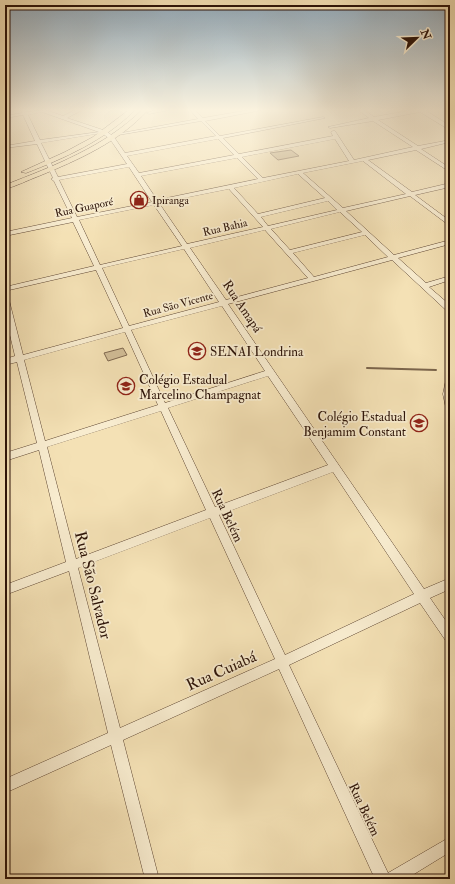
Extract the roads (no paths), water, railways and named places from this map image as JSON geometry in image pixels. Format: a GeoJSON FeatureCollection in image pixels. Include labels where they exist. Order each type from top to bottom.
{"type":"FeatureCollection","features":[{"type":"Feature","properties":{"kind":"main road"},"geometry":{"type":"LineString","coordinates":[[5,179],[51,170],[77,151]]}},
{"type":"Feature","properties":{"kind":"main road"},"geometry":{"type":"LineString","coordinates":[[5,187],[51,170],[86,151]]}},
{"type":"Feature","properties":{"kind":"street","name":"Rua Belém"},"geometry":{"type":"LineString","coordinates":[[42,151],[98,267],[383,879]]}},
{"type":"Feature","properties":{"kind":"street","name":"Rua Amapá"},"geometry":{"type":"LineString","coordinates":[[122,151],[450,637]]}},
{"type":"Feature","properties":{"kind":"street"},"geometry":{"type":"LineString","coordinates":[[124,155],[144,151]]}},
{"type":"Feature","properties":{"kind":"street"},"geometry":{"type":"LineString","coordinates":[[232,151],[262,180]]}},
{"type":"Feature","properties":{"kind":"street"},"geometry":{"type":"LineString","coordinates":[[138,175],[262,151]]}},
{"type":"Feature","properties":{"kind":"street"},"geometry":{"type":"LineString","coordinates":[[346,151],[352,161]]}},
{"type":"Feature","properties":{"kind":"street","name":"Rua Guaporé"},"geometry":{"type":"LineString","coordinates":[[5,234],[399,151]]}},
{"type":"Feature","properties":{"kind":"street"},"geometry":{"type":"LineString","coordinates":[[421,151],[450,170]]}},
{"type":"Feature","properties":{"kind":"street"},"geometry":{"type":"LineString","coordinates":[[364,158],[450,224]]}},
{"type":"Feature","properties":{"kind":"street"},"geometry":{"type":"LineString","coordinates":[[51,170],[131,165]]}},
{"type":"Feature","properties":{"kind":"street"},"geometry":{"type":"LineString","coordinates":[[299,172],[450,309]]}},
{"type":"Feature","properties":{"kind":"street","name":"Rua Bahia"},"geometry":{"type":"LineString","coordinates":[[5,289],[450,185]]}},
{"type":"Feature","properties":{"kind":"street"},"geometry":{"type":"LineString","coordinates":[[230,186],[312,279]]}},
{"type":"Feature","properties":{"kind":"street"},"geometry":{"type":"LineString","coordinates":[[257,216],[329,199]]}},
{"type":"Feature","properties":{"kind":"street"},"geometry":{"type":"LineString","coordinates":[[289,252],[366,233]]}},
{"type":"Feature","properties":{"kind":"street","name":"Rua São Vicente"},"geometry":{"type":"LineString","coordinates":[[5,362],[450,242]]}},
{"type":"Feature","properties":{"kind":"street"},"geometry":{"type":"LineString","coordinates":[[424,286],[450,278]]}},
{"type":"Feature","properties":{"kind":"street","name":"Rua São Salvador"},"geometry":{"type":"LineString","coordinates":[[5,300],[152,879]]}},
{"type":"Feature","properties":{"kind":"street"},"geometry":{"type":"LineString","coordinates":[[5,457],[271,372]]}},
{"type":"Feature","properties":{"kind":"street"},"geometry":{"type":"LineString","coordinates":[[450,380],[447,394],[450,408]]}},
{"type":"Feature","properties":{"kind":"street"},"geometry":{"type":"LineString","coordinates":[[5,590],[335,467]]}},
{"type":"Feature","properties":{"kind":"street","name":"Rua Cuiabá"},"geometry":{"type":"LineString","coordinates":[[5,786],[282,662],[450,583]]}},
{"type":"Feature","properties":{"kind":"street"},"geometry":{"type":"LineString","coordinates":[[392,879],[450,844]]}},
{"type":"Feature","properties":{"kind":"waterway"},"geometry":{"type":"LineString","coordinates":[[367,368],[436,370]]}},
{"type":"Feature","properties":{"kind":"place","name":"Ipiranga"},"geometry":{"type":"Point","coordinates":[139,200]}},
{"type":"Feature","properties":{"kind":"place","name":"SENAI Londrina"},"geometry":{"type":"Point","coordinates":[197,351]}},
{"type":"Feature","properties":{"kind":"place","name":"Colégio Estadual Marcelino Champagnat"},"geometry":{"type":"Point","coordinates":[126,386]}},
{"type":"Feature","properties":{"kind":"place","name":"Colégio Estadual Benjamim Constant"},"geometry":{"type":"Point","coordinates":[419,423]}}]}
